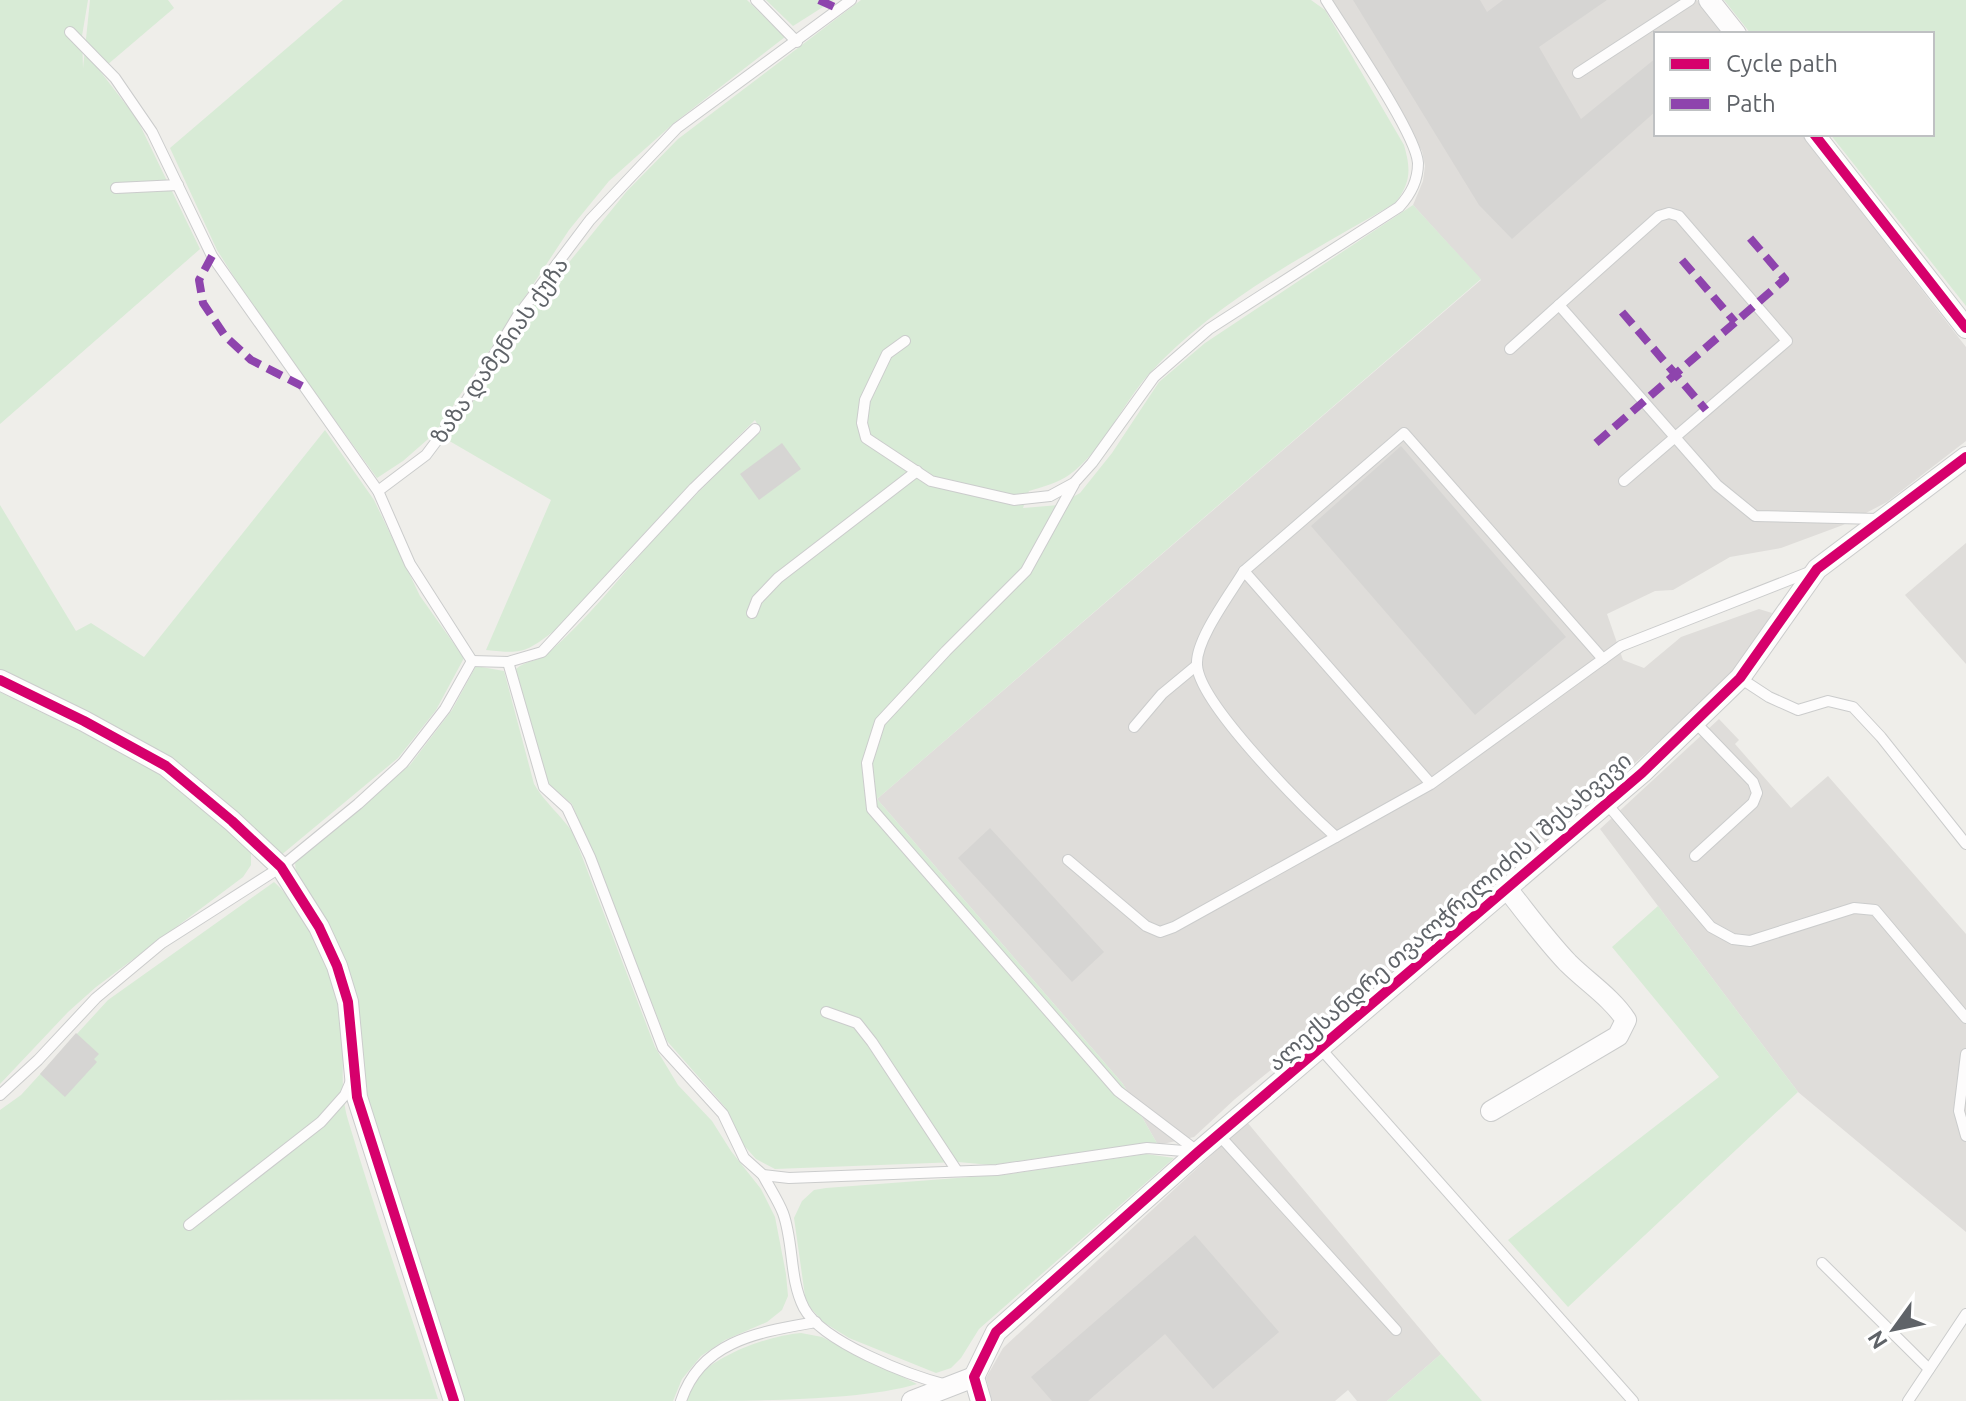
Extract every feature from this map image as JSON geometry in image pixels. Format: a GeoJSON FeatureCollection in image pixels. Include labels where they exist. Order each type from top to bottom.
{"type":"FeatureCollection","features":[{"type":"Feature","properties":{"kind":"street"},"geometry":{"type":"LineString","coordinates":[[1709,0],[1734,32]]}},
{"type":"Feature","properties":{"kind":"street"},"geometry":{"type":"LineString","coordinates":[[1816,136],[1966,328]]}},
{"type":"Feature","properties":{"kind":"street","name":"ალექსანდრე თვალჭრელიძის I შესახვევი"},"geometry":{"type":"LineString","coordinates":[[974,1377],[996,1332],[1198,1152],[1607,804],[1695,722],[1740,678],[1817,569],[1966,457]]}},
{"type":"Feature","properties":{"kind":"street"},"geometry":{"type":"LineString","coordinates":[[0,680],[166,766],[281,867],[319,927],[337,966],[348,1002],[357,1097],[454,1401]]}},
{"type":"Feature","properties":{"kind":"street"},"geometry":{"type":"LineString","coordinates":[[1491,1111],[1618,1036],[1626,1020],[1619,1009],[1542,935],[1508,890]]}},
{"type":"Feature","properties":{"kind":"street"},"geometry":{"type":"LineString","coordinates":[[912,1401],[974,1377],[981,1401]]}},
{"type":"Feature","properties":{"kind":"lane"},"geometry":{"type":"LineString","coordinates":[[756,0],[797,42]]}},
{"type":"Feature","properties":{"kind":"lane","name":"ზაზა დამენიას ქუჩა"},"geometry":{"type":"LineString","coordinates":[[378,491],[426,455],[465,403],[517,317],[590,220],[677,128],[851,0]]}},
{"type":"Feature","properties":{"kind":"lane"},"geometry":{"type":"LineString","coordinates":[[1198,1152],[1118,1091],[872,809],[867,763],[880,722],[1026,571],[1074,483],[1154,377],[1209,329],[1399,207],[1410,195],[1417,179],[1418,160],[1408,134],[1326,0]]}},
{"type":"Feature","properties":{"kind":"lane"},"geometry":{"type":"LineString","coordinates":[[1578,73],[1690,0]]}},
{"type":"Feature","properties":{"kind":"lane"},"geometry":{"type":"LineString","coordinates":[[70,32],[115,78],[152,132],[212,256],[378,491],[410,564],[472,661]]}},
{"type":"Feature","properties":{"kind":"lane"},"geometry":{"type":"LineString","coordinates":[[116,188],[178,185]]}},
{"type":"Feature","properties":{"kind":"lane"},"geometry":{"type":"LineString","coordinates":[[1510,349],[1659,216],[1669,213],[1679,216],[1787,341],[1624,481]]}},
{"type":"Feature","properties":{"kind":"lane"},"geometry":{"type":"LineString","coordinates":[[1559,305],[1717,485],[1755,516],[1884,519]]}},
{"type":"Feature","properties":{"kind":"lane"},"geometry":{"type":"LineString","coordinates":[[905,341],[887,354],[865,400],[862,423],[866,438],[931,481],[1014,500],[1050,496],[1074,483]]}},
{"type":"Feature","properties":{"kind":"lane"},"geometry":{"type":"LineString","coordinates":[[472,661],[508,662],[542,652],[694,488],[755,429]]}},
{"type":"Feature","properties":{"kind":"lane"},"geometry":{"type":"LineString","coordinates":[[1336,837],[1259,759],[1216,706],[1197,665],[1203,641],[1244,571],[1404,433],[1603,659]]}},
{"type":"Feature","properties":{"kind":"lane"},"geometry":{"type":"LineString","coordinates":[[752,613],[757,600],[778,578],[917,471]]}},
{"type":"Feature","properties":{"kind":"lane"},"geometry":{"type":"LineString","coordinates":[[1068,860],[1146,926],[1160,932],[1174,927],[1431,784],[1621,646],[1817,569]]}},
{"type":"Feature","properties":{"kind":"lane"},"geometry":{"type":"LineString","coordinates":[[1244,571],[1431,784]]}},
{"type":"Feature","properties":{"kind":"lane"},"geometry":{"type":"LineString","coordinates":[[0,1095],[96,998],[151,952],[281,867],[403,763],[445,709],[472,661]]}},
{"type":"Feature","properties":{"kind":"lane"},"geometry":{"type":"LineString","coordinates":[[508,662],[544,787],[567,808],[590,857],[663,1048],[723,1114],[744,1158],[763,1175],[783,1214],[794,1278],[805,1309],[823,1331],[915,1378],[947,1386]]}},
{"type":"Feature","properties":{"kind":"lane"},"geometry":{"type":"LineString","coordinates":[[1134,727],[1162,694],[1197,665]]}},
{"type":"Feature","properties":{"kind":"lane"},"geometry":{"type":"LineString","coordinates":[[1740,678],[1769,697],[1798,710],[1828,701],[1853,707],[1881,737],[1966,844]]}},
{"type":"Feature","properties":{"kind":"lane"},"geometry":{"type":"LineString","coordinates":[[1695,722],[1753,782],[1757,793],[1753,803],[1695,856]]}},
{"type":"Feature","properties":{"kind":"lane"},"geometry":{"type":"LineString","coordinates":[[1607,804],[1711,927],[1733,939],[1750,941],[1854,908],[1875,910],[1966,1018]]}},
{"type":"Feature","properties":{"kind":"lane"},"geometry":{"type":"LineString","coordinates":[[826,1012],[857,1023],[957,1171]]}},
{"type":"Feature","properties":{"kind":"lane"},"geometry":{"type":"LineString","coordinates":[[1321,1049],[1633,1401]]}},
{"type":"Feature","properties":{"kind":"lane"},"geometry":{"type":"LineString","coordinates":[[1966,1054],[1959,1111],[1966,1136]]}},
{"type":"Feature","properties":{"kind":"lane"},"geometry":{"type":"LineString","coordinates":[[189,1225],[321,1122],[345,1095],[355,1074]]}},
{"type":"Feature","properties":{"kind":"lane"},"geometry":{"type":"LineString","coordinates":[[1219,1135],[1396,1330]]}},
{"type":"Feature","properties":{"kind":"lane"},"geometry":{"type":"LineString","coordinates":[[763,1175],[789,1178],[997,1170],[1147,1148],[1198,1152]]}},
{"type":"Feature","properties":{"kind":"lane"},"geometry":{"type":"LineString","coordinates":[[1822,1263],[1929,1369]]}},
{"type":"Feature","properties":{"kind":"lane"},"geometry":{"type":"LineString","coordinates":[[1908,1401],[1966,1314]]}},
{"type":"Feature","properties":{"kind":"lane"},"geometry":{"type":"LineString","coordinates":[[681,1401],[687,1383],[700,1365],[725,1346],[773,1329],[816,1322]]}},
{"type":"Feature","properties":{"kind":"shaded area"},"geometry":{"type":"Polygon","coordinates":[[[1330,0],[1697,0],[1721,32],[1654,32],[1654,136],[1803,136],[1966,347],[1966,441],[1887,502],[1843,525],[1781,548],[1730,557],[1673,590],[1655,591],[1607,614],[1623,660],[1644,668],[1681,637],[1759,609],[1772,613],[1741,668],[1501,883],[1235,1099],[1194,1137],[1158,1145],[1123,1084],[877,799],[1481,280],[1413,205],[1423,181],[1425,166],[1422,151],[1330,0]]]}},
{"type":"Feature","properties":{"kind":"shaded area"},"geometry":{"type":"Polygon","coordinates":[[[1966,543],[1966,664],[1905,595],[1966,543]]]}},
{"type":"Feature","properties":{"kind":"shaded area"},"geometry":{"type":"Polygon","coordinates":[[[1719,719],[1739,740],[1735,744],[1791,808],[1828,776],[1966,934],[1966,1232],[1798,1092],[1600,829],[1719,719]]]}},
{"type":"Feature","properties":{"kind":"shaded area"},"geometry":{"type":"Polygon","coordinates":[[[1247,1122],[1441,1354],[1387,1401],[1357,1401],[1348,1390],[1335,1401],[992,1401],[986,1378],[1003,1348],[1247,1122]]]}},
{"type":"Feature","properties":{"kind":"green space"},"geometry":{"type":"Polygon","coordinates":[[[0,0],[88,0],[82,36],[83,68],[90,0],[168,0],[174,8],[100,71],[137,119],[200,249],[0,424],[0,0]]]}},
{"type":"Feature","properties":{"kind":"green space"},"geometry":{"type":"Polygon","coordinates":[[[343,0],[747,0],[785,37],[674,123],[609,181],[569,230],[435,433],[403,461],[377,478],[255,310],[217,250],[170,148],[343,0]]]}},
{"type":"Feature","properties":{"kind":"green space"},"geometry":{"type":"Polygon","coordinates":[[[766,0],[834,0],[793,26],[766,0]]]}},
{"type":"Feature","properties":{"kind":"green space"},"geometry":{"type":"Polygon","coordinates":[[[861,0],[1311,0],[1325,10],[1404,145],[1408,176],[1395,203],[1265,280],[1204,323],[1149,374],[1092,454],[1069,475],[1029,491],[1023,508],[1059,505],[1080,493],[1112,453],[1159,382],[1205,343],[1413,205],[1481,279],[877,799],[1123,1084],[1158,1145],[1133,1145],[991,1165],[958,1162],[775,1169],[756,1159],[741,1142],[725,1107],[667,1041],[572,804],[546,782],[516,669],[544,656],[576,627],[666,526],[761,431],[755,420],[690,484],[554,631],[523,650],[486,650],[551,500],[446,439],[490,378],[531,309],[627,191],[678,139],[861,0]]]}},
{"type":"Feature","properties":{"kind":"green space"},"geometry":{"type":"Polygon","coordinates":[[[1724,0],[1966,0],[1966,306],[1832,136],[1934,136],[1934,32],[1749,32],[1724,0]]]}},
{"type":"Feature","properties":{"kind":"green space"},"geometry":{"type":"Polygon","coordinates":[[[325,430],[374,500],[420,596],[464,658],[436,710],[398,758],[280,856],[213,793],[0,673],[0,505],[76,631],[91,623],[144,657],[325,430]]]}},
{"type":"Feature","properties":{"kind":"green space"},"geometry":{"type":"Polygon","coordinates":[[[476,666],[504,671],[534,784],[573,833],[655,1047],[678,1085],[712,1121],[761,1189],[775,1217],[788,1296],[782,1310],[767,1322],[725,1340],[701,1356],[682,1379],[673,1401],[464,1401],[361,1077],[362,1044],[354,990],[296,876],[295,861],[410,765],[452,710],[476,666]]]}},
{"type":"Feature","properties":{"kind":"green space"},"geometry":{"type":"Polygon","coordinates":[[[0,692],[140,760],[184,791],[251,852],[251,865],[243,877],[96,987],[0,1084],[0,692]]]}},
{"type":"Feature","properties":{"kind":"green space"},"geometry":{"type":"Polygon","coordinates":[[[274,882],[307,925],[334,983],[342,1016],[343,1094],[348,1120],[438,1399],[0,1401],[0,1110],[21,1095],[108,1000],[274,882]]]}},
{"type":"Feature","properties":{"kind":"green space"},"geometry":{"type":"Polygon","coordinates":[[[1658,906],[1798,1092],[1568,1307],[1508,1240],[1719,1077],[1612,947],[1658,906]]]}},
{"type":"Feature","properties":{"kind":"green space"},"geometry":{"type":"Polygon","coordinates":[[[1146,1154],[1174,1158],[979,1329],[951,1368],[936,1373],[849,1338],[823,1322],[808,1305],[794,1218],[802,1201],[814,1190],[1010,1174],[1146,1154]]]}},
{"type":"Feature","properties":{"kind":"green space"},"geometry":{"type":"Polygon","coordinates":[[[801,1333],[822,1337],[917,1384],[836,1397],[686,1401],[692,1383],[727,1356],[773,1338],[801,1333]]]}},
{"type":"Feature","properties":{"kind":"green space"},"geometry":{"type":"Polygon","coordinates":[[[1441,1354],[1482,1401],[1387,1401],[1441,1354]]]}},
{"type":"Feature","properties":{"kind":"building"},"geometry":{"type":"Polygon","coordinates":[[[1353,0],[1480,0],[1487,12],[1503,0],[1607,0],[1539,47],[1581,119],[1654,60],[1654,113],[1512,239],[1479,205],[1353,0]]]}},
{"type":"Feature","properties":{"kind":"building"},"geometry":{"type":"Polygon","coordinates":[[[782,443],[801,469],[759,500],[740,474],[782,443]]]}},
{"type":"Feature","properties":{"kind":"building"},"geometry":{"type":"Polygon","coordinates":[[[1401,446],[1566,637],[1475,715],[1311,526],[1401,446]]]}},
{"type":"Feature","properties":{"kind":"building"},"geometry":{"type":"Polygon","coordinates":[[[990,828],[1104,952],[1072,982],[958,858],[990,828]]]}},
{"type":"Feature","properties":{"kind":"building"},"geometry":{"type":"Polygon","coordinates":[[[76,1033],[99,1054],[94,1059],[97,1062],[65,1097],[40,1074],[76,1033]]]}},
{"type":"Feature","properties":{"kind":"building"},"geometry":{"type":"Polygon","coordinates":[[[1195,1235],[1279,1332],[1213,1389],[1165,1334],[1088,1401],[1052,1401],[1031,1377],[1195,1235]]]}},
{"type":"Feature","properties":{"kind":"marked path"},"geometry":{"type":"LineString","coordinates":[[819,0],[839,9]]}},
{"type":"Feature","properties":{"kind":"marked path"},"geometry":{"type":"LineString","coordinates":[[1596,443],[1785,279],[1750,238]]}},
{"type":"Feature","properties":{"kind":"marked path"},"geometry":{"type":"LineString","coordinates":[[212,256],[199,280],[203,303],[225,336],[251,360],[302,386]]}},
{"type":"Feature","properties":{"kind":"marked path"},"geometry":{"type":"LineString","coordinates":[[1682,260],[1735,322]]}},
{"type":"Feature","properties":{"kind":"marked path"},"geometry":{"type":"LineString","coordinates":[[1622,312],[1706,410]]}},
{"type":"Feature","properties":{"kind":"cycle path"},"geometry":{"type":"LineString","coordinates":[[1816,136],[1966,328]]}},
{"type":"Feature","properties":{"kind":"cycle path"},"geometry":{"type":"LineString","coordinates":[[981,1401],[974,1377],[996,1332],[1198,1152],[1642,773],[1740,678],[1817,569],[1966,457]]}},
{"type":"Feature","properties":{"kind":"cycle path"},"geometry":{"type":"LineString","coordinates":[[0,680],[166,766],[281,867],[319,927],[337,966],[348,1002],[357,1097],[454,1401]]}}]}
